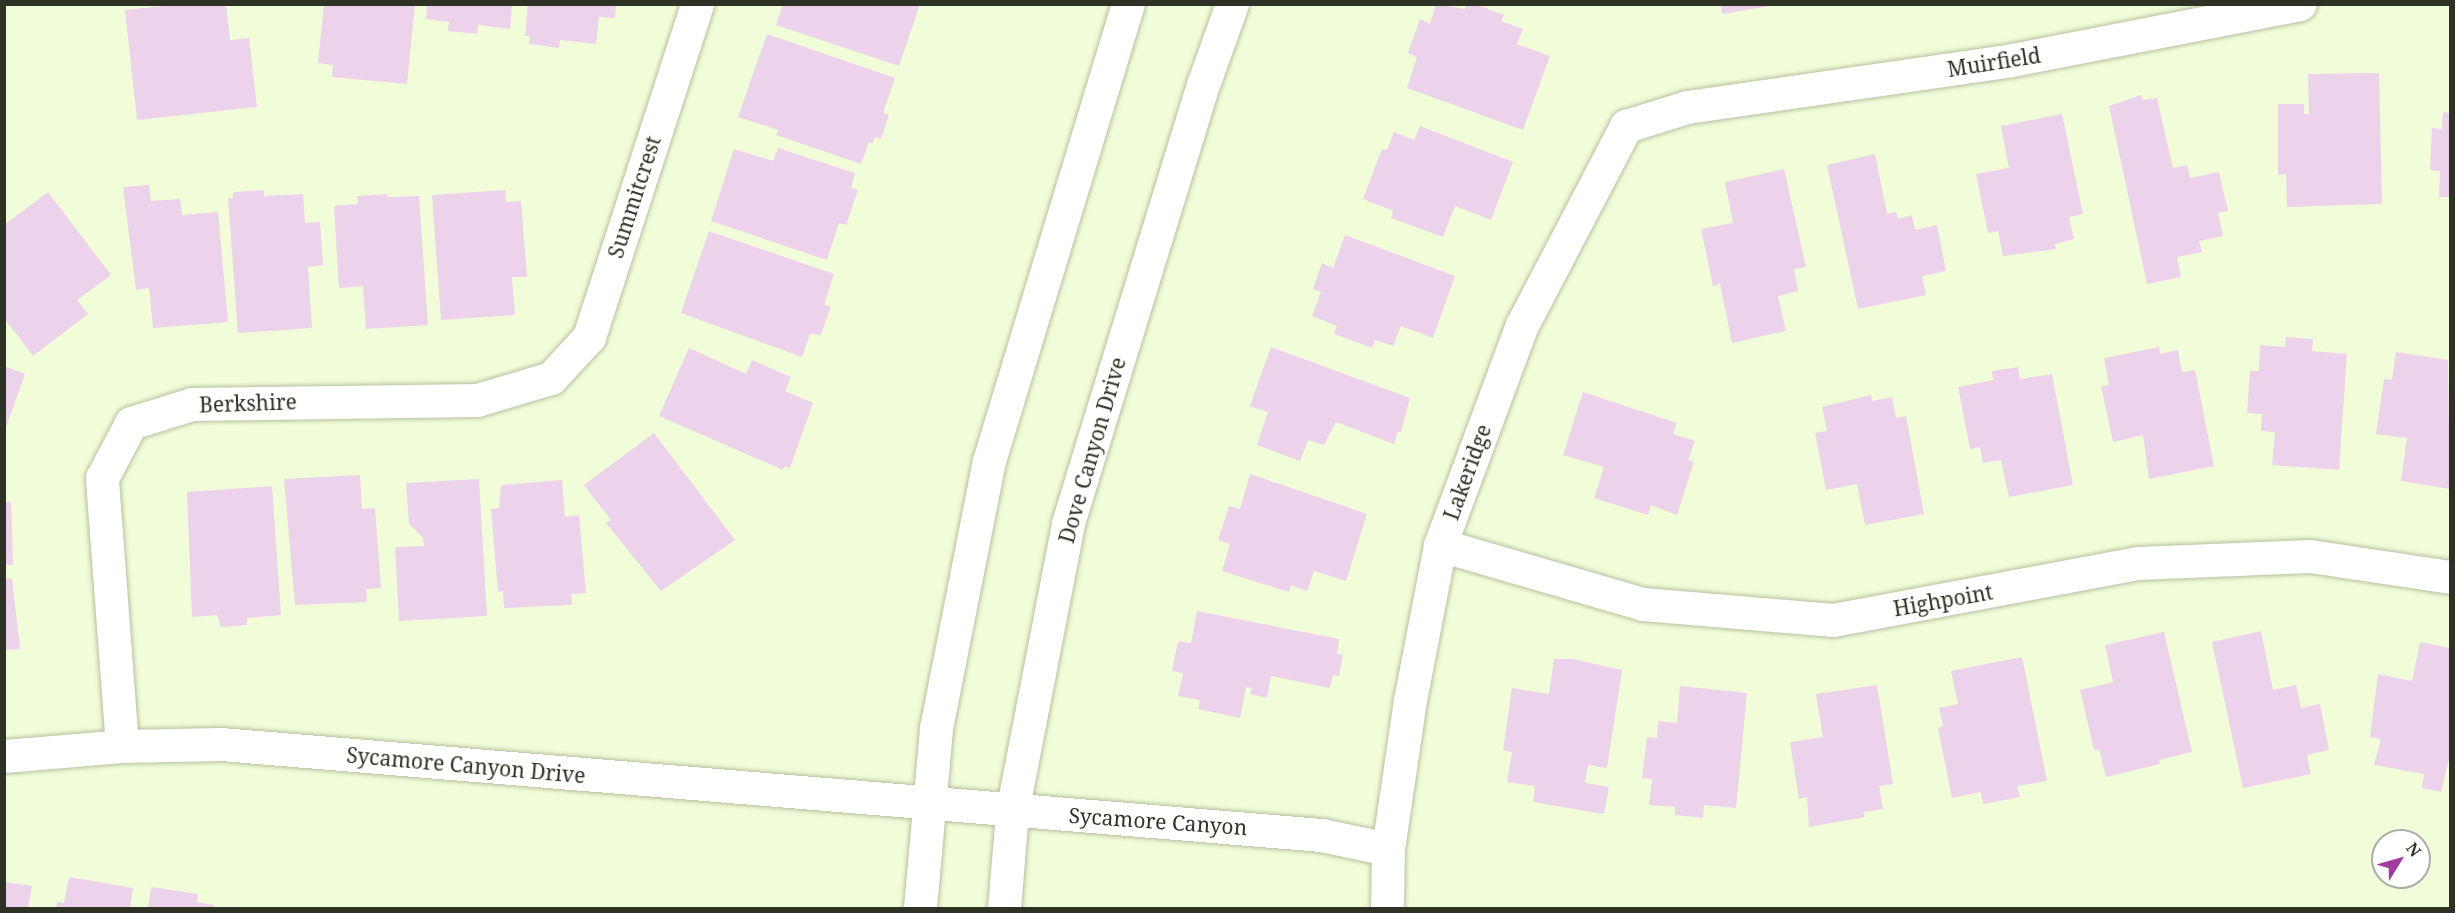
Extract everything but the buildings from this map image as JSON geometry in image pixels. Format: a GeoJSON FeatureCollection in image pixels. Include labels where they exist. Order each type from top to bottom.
{"type":"FeatureCollection","features":[{"type":"Feature","properties":{"kind":"street","name":"Summitcrest"},"geometry":{"type":"LineString","coordinates":[[551,378],[589,337],[697,4]]}},
{"type":"Feature","properties":{"kind":"street"},"geometry":{"type":"LineString","coordinates":[[920,909],[926,804],[936,728],[989,461],[1128,4]]}},
{"type":"Feature","properties":{"kind":"street","name":"Dove Canyon Drive"},"geometry":{"type":"LineString","coordinates":[[1004,909],[1012,812],[1068,523],[1204,82],[1232,4]]}},
{"type":"Feature","properties":{"kind":"street","name":"Muirfield"},"geometry":{"type":"LineString","coordinates":[[1687,107],[2012,60],[2300,4]]}},
{"type":"Feature","properties":{"kind":"street","name":"Lakeridge"},"geometry":{"type":"LineString","coordinates":[[1387,909],[1388,849],[1410,700],[1440,545],[1522,326],[1595,178],[1626,126],[1687,107]]}},
{"type":"Feature","properties":{"kind":"street","name":"Berkshire"},"geometry":{"type":"LineString","coordinates":[[122,746],[102,478],[131,423],[192,404],[477,400],[551,378]]}},
{"type":"Feature","properties":{"kind":"street","name":"Highpoint"},"geometry":{"type":"LineString","coordinates":[[1440,545],[1643,604],[1833,620],[2138,563],[2310,556],[2451,578]]}},
{"type":"Feature","properties":{"kind":"street","name":"Sycamore Canyon Drive"},"geometry":{"type":"LineString","coordinates":[[4,756],[122,746],[221,744],[926,804]]}},
{"type":"Feature","properties":{"kind":"street","name":"Sycamore Canyon"},"geometry":{"type":"LineString","coordinates":[[926,804],[1321,835],[1388,849]]}}]}
